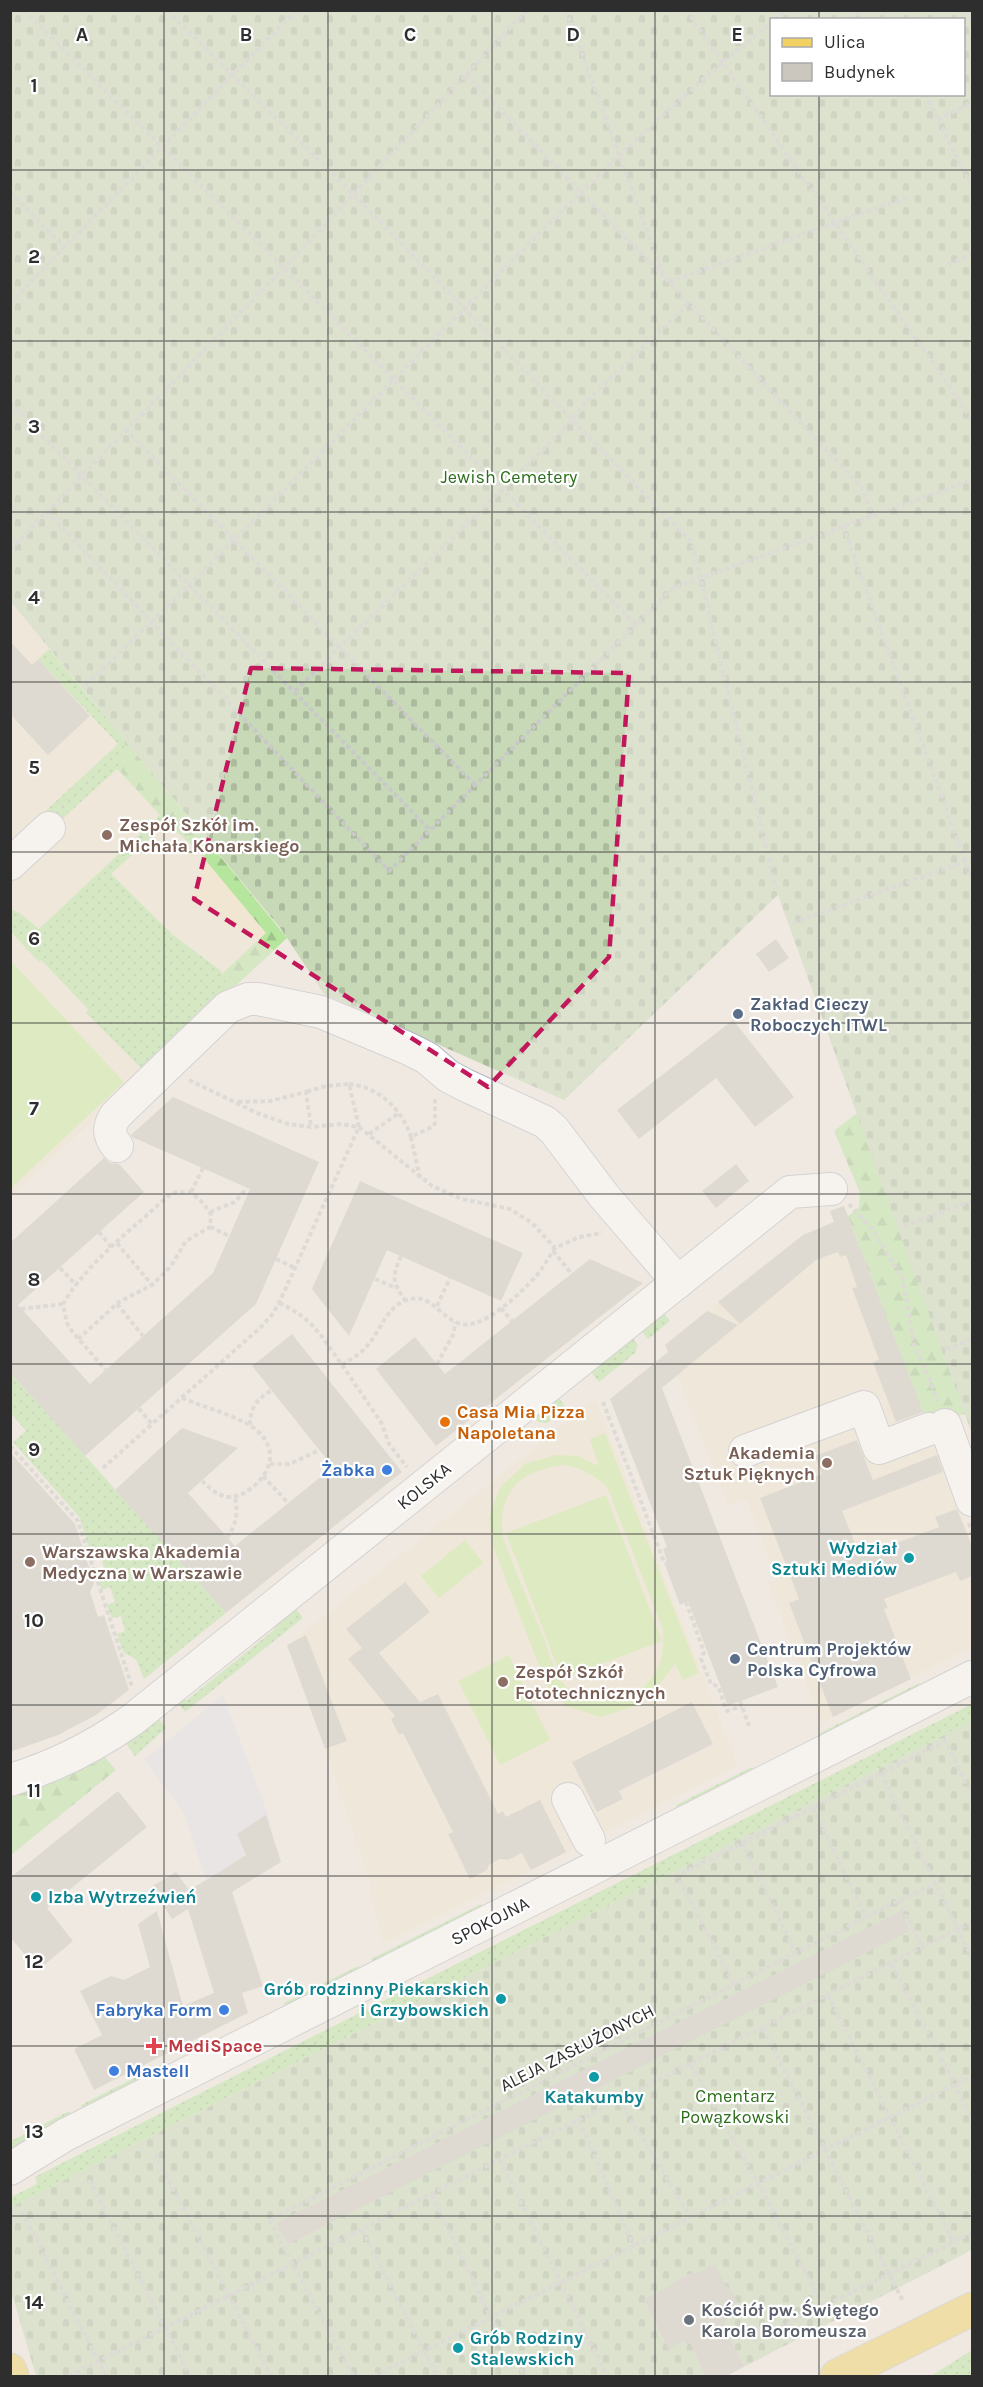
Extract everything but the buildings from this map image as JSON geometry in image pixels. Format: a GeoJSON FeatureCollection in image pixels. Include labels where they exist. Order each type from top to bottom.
{"type":"FeatureCollection","features":[{"type":"Feature","properties":{"kind":"main road"},"geometry":{"type":"LineString","coordinates":[[837,2376],[972,2309]]}},
{"type":"Feature","properties":{"kind":"main road"},"geometry":{"type":"LineString","coordinates":[[10,2370],[12,2376]]}},
{"type":"Feature","properties":{"kind":"street"},"geometry":{"type":"LineString","coordinates":[[10,864],[49,828]]}},
{"type":"Feature","properties":{"kind":"street"},"geometry":{"type":"LineString","coordinates":[[117,1146],[111,1139],[110,1124],[116,1115],[228,1007],[249,999],[258,999],[321,1012],[427,1058],[448,1076],[552,1127],[604,1196],[678,1282]]}},
{"type":"Feature","properties":{"kind":"street","name":"KOLSKA"},"geometry":{"type":"LineString","coordinates":[[10,1780],[66,1758],[105,1739],[132,1720],[790,1192],[831,1189]]}},
{"type":"Feature","properties":{"kind":"street"},"geometry":{"type":"LineString","coordinates":[[745,1450],[864,1407],[879,1448],[937,1427],[972,1500]]}},
{"type":"Feature","properties":{"kind":"street","name":"SPOKOJNA"},"geometry":{"type":"LineString","coordinates":[[10,2169],[74,2130],[972,1677]]}},
{"type":"Feature","properties":{"kind":"street"},"geometry":{"type":"LineString","coordinates":[[568,1799],[589,1840]]}},
{"type":"Feature","properties":{"kind":"path"},"geometry":{"type":"LineString","coordinates":[[24,10],[284,268],[636,625]]}},
{"type":"Feature","properties":{"kind":"path"},"geometry":{"type":"LineString","coordinates":[[167,10],[353,194],[692,543],[776,889]]}},
{"type":"Feature","properties":{"kind":"path"},"geometry":{"type":"LineString","coordinates":[[10,303],[296,10]]}},
{"type":"Feature","properties":{"kind":"path"},"geometry":{"type":"LineString","coordinates":[[10,550],[125,429],[284,268],[527,10]]}},
{"type":"Feature","properties":{"kind":"path"},"geometry":{"type":"LineString","coordinates":[[566,10],[664,277]]}},
{"type":"Feature","properties":{"kind":"path"},"geometry":{"type":"LineString","coordinates":[[686,10],[972,419]]}},
{"type":"Feature","properties":{"kind":"path"},"geometry":{"type":"LineString","coordinates":[[850,18],[864,10]]}},
{"type":"Feature","properties":{"kind":"path"},"geometry":{"type":"LineString","coordinates":[[967,10],[972,21]]}},
{"type":"Feature","properties":{"kind":"path"},"geometry":{"type":"LineString","coordinates":[[86,685],[190,585],[580,191],[723,61],[770,23]]}},
{"type":"Feature","properties":{"kind":"path"},"geometry":{"type":"LineString","coordinates":[[466,75],[669,282],[862,488],[872,516]]}},
{"type":"Feature","properties":{"kind":"path"},"geometry":{"type":"LineString","coordinates":[[926,96],[972,187]]}},
{"type":"Feature","properties":{"kind":"path"},"geometry":{"type":"LineString","coordinates":[[938,120],[972,102]]}},
{"type":"Feature","properties":{"kind":"path"},"geometry":{"type":"LineString","coordinates":[[10,192],[65,248]]}},
{"type":"Feature","properties":{"kind":"path"},"geometry":{"type":"LineString","coordinates":[[669,282],[908,196]]}},
{"type":"Feature","properties":{"kind":"path"},"geometry":{"type":"LineString","coordinates":[[949,265],[972,253]]}},
{"type":"Feature","properties":{"kind":"path"},"geometry":{"type":"LineString","coordinates":[[295,691],[573,420],[584,404],[688,303]]}},
{"type":"Feature","properties":{"kind":"path"},"geometry":{"type":"LineString","coordinates":[[10,403],[430,830]]}},
{"type":"Feature","properties":{"kind":"path"},"geometry":{"type":"LineString","coordinates":[[125,429],[475,785]]}},
{"type":"Feature","properties":{"kind":"path"},"geometry":{"type":"LineString","coordinates":[[48,512],[389,871],[673,588],[972,480]]}},
{"type":"Feature","properties":{"kind":"path"},"geometry":{"type":"LineString","coordinates":[[843,526],[972,880]]}},
{"type":"Feature","properties":{"kind":"path"},"geometry":{"type":"LineString","coordinates":[[793,923],[972,859]]}},
{"type":"Feature","properties":{"kind":"path"},"geometry":{"type":"LineString","coordinates":[[164,1068],[274,1120],[311,1127],[341,1124],[359,1127],[420,1178],[446,1193],[510,1209],[532,1223],[572,1274]]}},
{"type":"Feature","properties":{"kind":"path"},"geometry":{"type":"LineString","coordinates":[[411,1137],[430,1130],[434,1126],[435,1096],[448,1076]]}},
{"type":"Feature","properties":{"kind":"path"},"geometry":{"type":"LineString","coordinates":[[237,1102],[270,1101],[338,1084],[364,1087],[380,1095],[399,1113],[411,1137],[420,1178]]}},
{"type":"Feature","properties":{"kind":"path"},"geometry":{"type":"LineString","coordinates":[[103,1468],[272,1316],[359,1127],[349,1084]]}},
{"type":"Feature","properties":{"kind":"path"},"geometry":{"type":"LineString","coordinates":[[306,1092],[311,1127]]}},
{"type":"Feature","properties":{"kind":"path"},"geometry":{"type":"LineString","coordinates":[[369,1134],[399,1113]]}},
{"type":"Feature","properties":{"kind":"path"},"geometry":{"type":"LineString","coordinates":[[191,1192],[203,1168]]}},
{"type":"Feature","properties":{"kind":"path"},"geometry":{"type":"LineString","coordinates":[[210,1212],[235,1202],[247,1188]]}},
{"type":"Feature","properties":{"kind":"path"},"geometry":{"type":"LineString","coordinates":[[831,1189],[873,1230],[903,1279],[914,1344],[936,1395],[937,1427]]}},
{"type":"Feature","properties":{"kind":"path"},"geometry":{"type":"LineString","coordinates":[[21,1309],[63,1304],[76,1286],[117,1243],[166,1197],[176,1192],[191,1192],[204,1204],[210,1212],[210,1227]]}},
{"type":"Feature","properties":{"kind":"path"},"geometry":{"type":"LineString","coordinates":[[904,1226],[972,1202]]}},
{"type":"Feature","properties":{"kind":"path"},"geometry":{"type":"LineString","coordinates":[[210,1227],[229,1236]]}},
{"type":"Feature","properties":{"kind":"path"},"geometry":{"type":"LineString","coordinates":[[78,1339],[117,1304],[152,1285],[171,1266],[186,1241],[210,1227]]}},
{"type":"Feature","properties":{"kind":"path"},"geometry":{"type":"LineString","coordinates":[[99,1232],[112,1248]]}},
{"type":"Feature","properties":{"kind":"path"},"geometry":{"type":"LineString","coordinates":[[342,1365],[364,1350],[389,1314],[405,1300],[430,1301],[455,1322],[465,1325],[473,1323],[495,1314],[532,1280],[554,1250],[579,1237],[603,1233]]}},
{"type":"Feature","properties":{"kind":"path"},"geometry":{"type":"LineString","coordinates":[[117,1243],[152,1285]]}},
{"type":"Feature","properties":{"kind":"path"},"geometry":{"type":"LineString","coordinates":[[401,1256],[394,1275],[394,1283],[405,1300]]}},
{"type":"Feature","properties":{"kind":"path"},"geometry":{"type":"LineString","coordinates":[[276,1259],[295,1268]]}},
{"type":"Feature","properties":{"kind":"path"},"geometry":{"type":"LineString","coordinates":[[60,1268],[70,1282],[76,1286]]}},
{"type":"Feature","properties":{"kind":"path"},"geometry":{"type":"LineString","coordinates":[[437,1306],[450,1278]]}},
{"type":"Feature","properties":{"kind":"path"},"geometry":{"type":"LineString","coordinates":[[375,1279],[398,1289]]}},
{"type":"Feature","properties":{"kind":"path"},"geometry":{"type":"LineString","coordinates":[[279,1303],[305,1317],[318,1329],[381,1422],[389,1444],[411,1472]]}},
{"type":"Feature","properties":{"kind":"path"},"geometry":{"type":"LineString","coordinates":[[63,1304],[67,1323],[78,1339],[152,1424]]}},
{"type":"Feature","properties":{"kind":"path"},"geometry":{"type":"LineString","coordinates":[[117,1304],[143,1336]]}},
{"type":"Feature","properties":{"kind":"path"},"geometry":{"type":"LineString","coordinates":[[501,1308],[512,1321]]}},
{"type":"Feature","properties":{"kind":"path"},"geometry":{"type":"LineString","coordinates":[[437,1364],[454,1333],[455,1322]]}},
{"type":"Feature","properties":{"kind":"path"},"geometry":{"type":"LineString","coordinates":[[945,1349],[972,1340]]}},
{"type":"Feature","properties":{"kind":"path"},"geometry":{"type":"LineString","coordinates":[[250,1425],[251,1414],[257,1400],[272,1390]]}},
{"type":"Feature","properties":{"kind":"path"},"geometry":{"type":"LineString","coordinates":[[182,1398],[250,1425],[268,1444],[270,1464],[263,1476],[246,1492],[235,1496],[221,1495],[202,1481]]}},
{"type":"Feature","properties":{"kind":"path"},"geometry":{"type":"LineString","coordinates":[[603,1402],[664,1562],[670,1564]]}},
{"type":"Feature","properties":{"kind":"path"},"geometry":{"type":"LineString","coordinates":[[10,1446],[78,1521],[134,1693]]}},
{"type":"Feature","properties":{"kind":"path"},"geometry":{"type":"LineString","coordinates":[[270,1464],[289,1464],[320,1450]]}},
{"type":"Feature","properties":{"kind":"path"},"geometry":{"type":"LineString","coordinates":[[263,1476],[288,1503]]}},
{"type":"Feature","properties":{"kind":"path"},"geometry":{"type":"LineString","coordinates":[[227,1538],[235,1525],[238,1514],[235,1496]]}},
{"type":"Feature","properties":{"kind":"path"},"geometry":{"type":"LineString","coordinates":[[686,1602],[704,1652],[701,1659],[711,1684],[718,1686],[727,1711],[741,1704],[749,1726]]}},
{"type":"Feature","properties":{"kind":"path"},"geometry":{"type":"LineString","coordinates":[[734,1984],[677,1876],[945,1741],[972,1795]]}},
{"type":"Feature","properties":{"kind":"path"},"geometry":{"type":"LineString","coordinates":[[881,1772],[972,1958]]}},
{"type":"Feature","properties":{"kind":"path"},"geometry":{"type":"LineString","coordinates":[[813,1808],[866,1917]]}},
{"type":"Feature","properties":{"kind":"path"},"geometry":{"type":"LineString","coordinates":[[741,1843],[796,1953]]}},
{"type":"Feature","properties":{"kind":"path","name":"ALEJA ZASŁUŻONYCH"},"geometry":{"type":"LineString","coordinates":[[292,2265],[269,2220],[866,1917],[936,1884]]}},
{"type":"Feature","properties":{"kind":"path"},"geometry":{"type":"LineString","coordinates":[[898,1901],[923,1947]]}},
{"type":"Feature","properties":{"kind":"path"},"geometry":{"type":"LineString","coordinates":[[69,2376],[972,1922]]}},
{"type":"Feature","properties":{"kind":"path"},"geometry":{"type":"LineString","coordinates":[[892,1964],[972,2118]]}},
{"type":"Feature","properties":{"kind":"path"},"geometry":{"type":"LineString","coordinates":[[828,1995],[954,2242]]}},
{"type":"Feature","properties":{"kind":"path"},"geometry":{"type":"LineString","coordinates":[[763,2029],[903,2301]]}},
{"type":"Feature","properties":{"kind":"path"},"geometry":{"type":"LineString","coordinates":[[691,2065],[759,2185],[823,2306]]}},
{"type":"Feature","properties":{"kind":"path"},"geometry":{"type":"LineString","coordinates":[[374,2376],[826,2152],[972,2076]]}},
{"type":"Feature","properties":{"kind":"path"},"geometry":{"type":"LineString","coordinates":[[619,2100],[691,2218]]}},
{"type":"Feature","properties":{"kind":"path"},"geometry":{"type":"LineString","coordinates":[[579,2120],[634,2247]]}},
{"type":"Feature","properties":{"kind":"path"},"geometry":{"type":"LineString","coordinates":[[155,2154],[272,2376]]}},
{"type":"Feature","properties":{"kind":"path"},"geometry":{"type":"LineString","coordinates":[[500,2160],[606,2376]]}},
{"type":"Feature","properties":{"kind":"path"},"geometry":{"type":"LineString","coordinates":[[89,2180],[190,2376]]}},
{"type":"Feature","properties":{"kind":"path"},"geometry":{"type":"LineString","coordinates":[[432,2195],[491,2318],[525,2376]]}},
{"type":"Feature","properties":{"kind":"path"},"geometry":{"type":"LineString","coordinates":[[22,2212],[106,2376]]}},
{"type":"Feature","properties":{"kind":"path"},"geometry":{"type":"LineString","coordinates":[[362,2230],[437,2376]]}},
{"type":"Feature","properties":{"kind":"path"},"geometry":{"type":"LineString","coordinates":[[753,2341],[972,2233]]}},
{"type":"Feature","properties":{"kind":"path"},"geometry":{"type":"LineString","coordinates":[[292,2265],[352,2376]]}},
{"type":"Feature","properties":{"kind":"highlighted area"},"geometry":{"type":"Polygon","coordinates":[[[251,668],[629,673],[609,957],[488,1087],[194,899],[251,668]]]}},
{"type":"Feature","properties":{"kind":"shaded area","name":"Zespół Szkół im. Michała Konarskiego"},"geometry":{"type":"Polygon","coordinates":[[[11,602],[287,938],[11,1198],[11,602]]]}},
{"type":"Feature","properties":{"kind":"shaded area","name":"Akademia Sztuk Pięknych"},"geometry":{"type":"Polygon","coordinates":[[[848,1216],[972,1542],[972,1647],[821,1723],[768,1583],[777,1579],[746,1499],[728,1505],[665,1345],[803,1235],[848,1216]]]}},
{"type":"Feature","properties":{"kind":"shaded area","name":"Zespół Szkół Fototechnicznych"},"geometry":{"type":"Polygon","coordinates":[[[596,1399],[738,1766],[384,1944],[369,1891],[372,1889],[287,1645],[596,1399]]]}},
{"type":"Feature","properties":{"kind":"shaded area"},"geometry":{"type":"Polygon","coordinates":[[[223,1695],[268,1814],[273,1837],[206,1880],[184,1813],[144,1760],[223,1695]]]}},
{"type":"Feature","properties":{"kind":"green space","name":"Jewish Cemetery"},"geometry":{"type":"Polygon","coordinates":[[[10,11],[972,11],[972,1434],[778,895],[564,1100],[324,994],[281,929],[11,602],[10,11]]]}},
{"type":"Feature","properties":{"kind":"green space"},"geometry":{"type":"Polygon","coordinates":[[[49,649],[125,740],[121,772],[154,808],[117,769],[59,822],[39,817],[118,744],[38,659],[49,649]]]}},
{"type":"Feature","properties":{"kind":"green space"},"geometry":{"type":"Polygon","coordinates":[[[125,740],[287,938],[230,991],[222,974],[266,933],[198,851],[167,823],[121,772],[125,740]]]}},
{"type":"Feature","properties":{"kind":"green space"},"geometry":{"type":"Polygon","coordinates":[[[160,815],[167,823],[111,874],[173,935],[221,971],[230,991],[145,1072],[86,1013],[89,1010],[11,932],[11,909],[20,913],[39,929],[160,815]]]}},
{"type":"Feature","properties":{"kind":"green space"},"geometry":{"type":"Polygon","coordinates":[[[11,961],[124,1082],[11,1188],[11,961]]]}},
{"type":"Feature","properties":{"kind":"green space"},"geometry":{"type":"Polygon","coordinates":[[[857,1113],[965,1414],[927,1424],[848,1216],[859,1207],[860,1193],[834,1131],[857,1113]]]}},
{"type":"Feature","properties":{"kind":"green space"},"geometry":{"type":"Polygon","coordinates":[[[662,1310],[670,1321],[648,1339],[639,1328],[662,1310]]]}},
{"type":"Feature","properties":{"kind":"green space"},"geometry":{"type":"Polygon","coordinates":[[[631,1336],[638,1345],[635,1353],[599,1382],[588,1368],[631,1336]]]}},
{"type":"Feature","properties":{"kind":"green space"},"geometry":{"type":"Polygon","coordinates":[[[10,1372],[226,1613],[144,1679],[136,1659],[124,1653],[117,1634],[125,1631],[121,1616],[112,1618],[107,1605],[115,1602],[110,1587],[102,1590],[96,1574],[105,1572],[101,1557],[92,1559],[80,1518],[13,1442],[26,1431],[11,1413],[10,1372]]]}},
{"type":"Feature","properties":{"kind":"green space"},"geometry":{"type":"Polygon","coordinates":[[[555,1393],[566,1408],[547,1423],[538,1422],[531,1413],[555,1393]]]}},
{"type":"Feature","properties":{"kind":"green space"},"geometry":{"type":"Polygon","coordinates":[[[605,1433],[699,1673],[683,1680],[675,1664],[656,1689],[635,1706],[601,1717],[566,1706],[546,1684],[494,1549],[489,1517],[500,1487],[525,1464],[555,1455],[578,1456],[599,1466],[590,1439],[605,1433]],[[564,1465],[535,1472],[514,1486],[504,1508],[503,1538],[560,1679],[572,1692],[584,1699],[609,1700],[634,1692],[648,1683],[657,1669],[662,1653],[662,1627],[607,1487],[587,1473],[564,1465]]]}},
{"type":"Feature","properties":{"kind":"green space"},"geometry":{"type":"Polygon","coordinates":[[[606,1495],[662,1641],[562,1679],[506,1533],[606,1495]]]}},
{"type":"Feature","properties":{"kind":"green space"},"geometry":{"type":"Polygon","coordinates":[[[465,1540],[483,1563],[439,1598],[421,1576],[465,1540]]]}},
{"type":"Feature","properties":{"kind":"green space"},"geometry":{"type":"Polygon","coordinates":[[[294,1606],[303,1618],[185,1712],[174,1697],[187,1700],[274,1630],[283,1611],[294,1606]]]}},
{"type":"Feature","properties":{"kind":"green space"},"geometry":{"type":"Polygon","coordinates":[[[509,1655],[550,1740],[500,1765],[458,1681],[509,1655]]]}},
{"type":"Feature","properties":{"kind":"green space"},"geometry":{"type":"Polygon","coordinates":[[[919,1683],[921,1688],[822,1738],[820,1733],[919,1683]]]}},
{"type":"Feature","properties":{"kind":"green space"},"geometry":{"type":"Polygon","coordinates":[[[972,1704],[972,1721],[11,2207],[11,2197],[37,2184],[35,2177],[972,1704]]]}},
{"type":"Feature","properties":{"kind":"green space"},"geometry":{"type":"Polygon","coordinates":[[[157,1717],[166,1728],[135,1756],[125,1742],[157,1717]]]}},
{"type":"Feature","properties":{"kind":"green space","name":"Cmentarz Powązkowski"},"geometry":{"type":"Polygon","coordinates":[[[972,1721],[972,2250],[726,2376],[36,2376],[11,2291],[11,2207],[972,1721]]]}},
{"type":"Feature","properties":{"kind":"green space"},"geometry":{"type":"Polygon","coordinates":[[[103,1755],[116,1770],[11,1855],[11,1789],[103,1755]]]}},
{"type":"Feature","properties":{"kind":"green space"},"geometry":{"type":"Polygon","coordinates":[[[752,1767],[754,1773],[680,1813],[676,1805],[752,1767]]]}},
{"type":"Feature","properties":{"kind":"green space"},"geometry":{"type":"Polygon","coordinates":[[[481,1904],[485,1911],[375,1966],[371,1959],[481,1904]]]}},
{"type":"Feature","properties":{"kind":"green space"},"geometry":{"type":"Polygon","coordinates":[[[358,1966],[361,1973],[287,2011],[284,2003],[358,1966]]]}},
{"type":"Feature","properties":{"kind":"green space"},"geometry":{"type":"Polygon","coordinates":[[[162,2064],[165,2068],[85,2113],[81,2105],[162,2064]]]}},
{"type":"Feature","properties":{"kind":"green space"},"geometry":{"type":"Polygon","coordinates":[[[69,2111],[71,2114],[68,2120],[11,2149],[11,2141],[69,2111]]]}},
{"type":"Feature","properties":{"kind":"green space"},"geometry":{"type":"Polygon","coordinates":[[[972,2350],[972,2376],[931,2376],[972,2350]]]}},
{"type":"Feature","properties":{"kind":"place","name":"Zespół Szkół im. Michała Konarskiego"},"geometry":{"type":"Point","coordinates":[107,835]}},
{"type":"Feature","properties":{"kind":"place","name":"Zakład Cieczy Roboczych ITWL"},"geometry":{"type":"Point","coordinates":[738,1014]}},
{"type":"Feature","properties":{"kind":"place","name":"Casa Mia Pizza Napoletana"},"geometry":{"type":"Point","coordinates":[445,1422]}},
{"type":"Feature","properties":{"kind":"place","name":"Akademia Sztuk Pięknych"},"geometry":{"type":"Point","coordinates":[827,1463]}},
{"type":"Feature","properties":{"kind":"place","name":"Żabka"},"geometry":{"type":"Point","coordinates":[387,1470]}},
{"type":"Feature","properties":{"kind":"place","name":"Wydział Sztuki Mediów"},"geometry":{"type":"Point","coordinates":[909,1558]}},
{"type":"Feature","properties":{"kind":"place","name":"Warszawska Akademia Medyczna w Warszawie"},"geometry":{"type":"Point","coordinates":[30,1562]}},
{"type":"Feature","properties":{"kind":"place","name":"Centrum Projektów Polska Cyfrowa"},"geometry":{"type":"Point","coordinates":[735,1659]}},
{"type":"Feature","properties":{"kind":"place","name":"Zespół Szkół Fototechnicznych"},"geometry":{"type":"Point","coordinates":[503,1682]}},
{"type":"Feature","properties":{"kind":"place","name":"Izba Wytrzeźwień"},"geometry":{"type":"Point","coordinates":[36,1897]}},
{"type":"Feature","properties":{"kind":"place","name":"Grób rodzinny Piekarskich i Grzybowskich"},"geometry":{"type":"Point","coordinates":[501,1999]}},
{"type":"Feature","properties":{"kind":"place","name":"Fabryka Form"},"geometry":{"type":"Point","coordinates":[224,2010]}},
{"type":"Feature","properties":{"kind":"place","name":"MediSpace"},"geometry":{"type":"Point","coordinates":[154,2046]}},
{"type":"Feature","properties":{"kind":"place","name":"Mastell"},"geometry":{"type":"Point","coordinates":[114,2071]}},
{"type":"Feature","properties":{"kind":"place","name":"Katakumby"},"geometry":{"type":"Point","coordinates":[594,2077]}},
{"type":"Feature","properties":{"kind":"place","name":"Kościół pw. Świętego Karola Boromeusza"},"geometry":{"type":"Point","coordinates":[689,2320]}},
{"type":"Feature","properties":{"kind":"place","name":"Grób Rodziny Stalewskich"},"geometry":{"type":"Point","coordinates":[458,2348]}}]}
